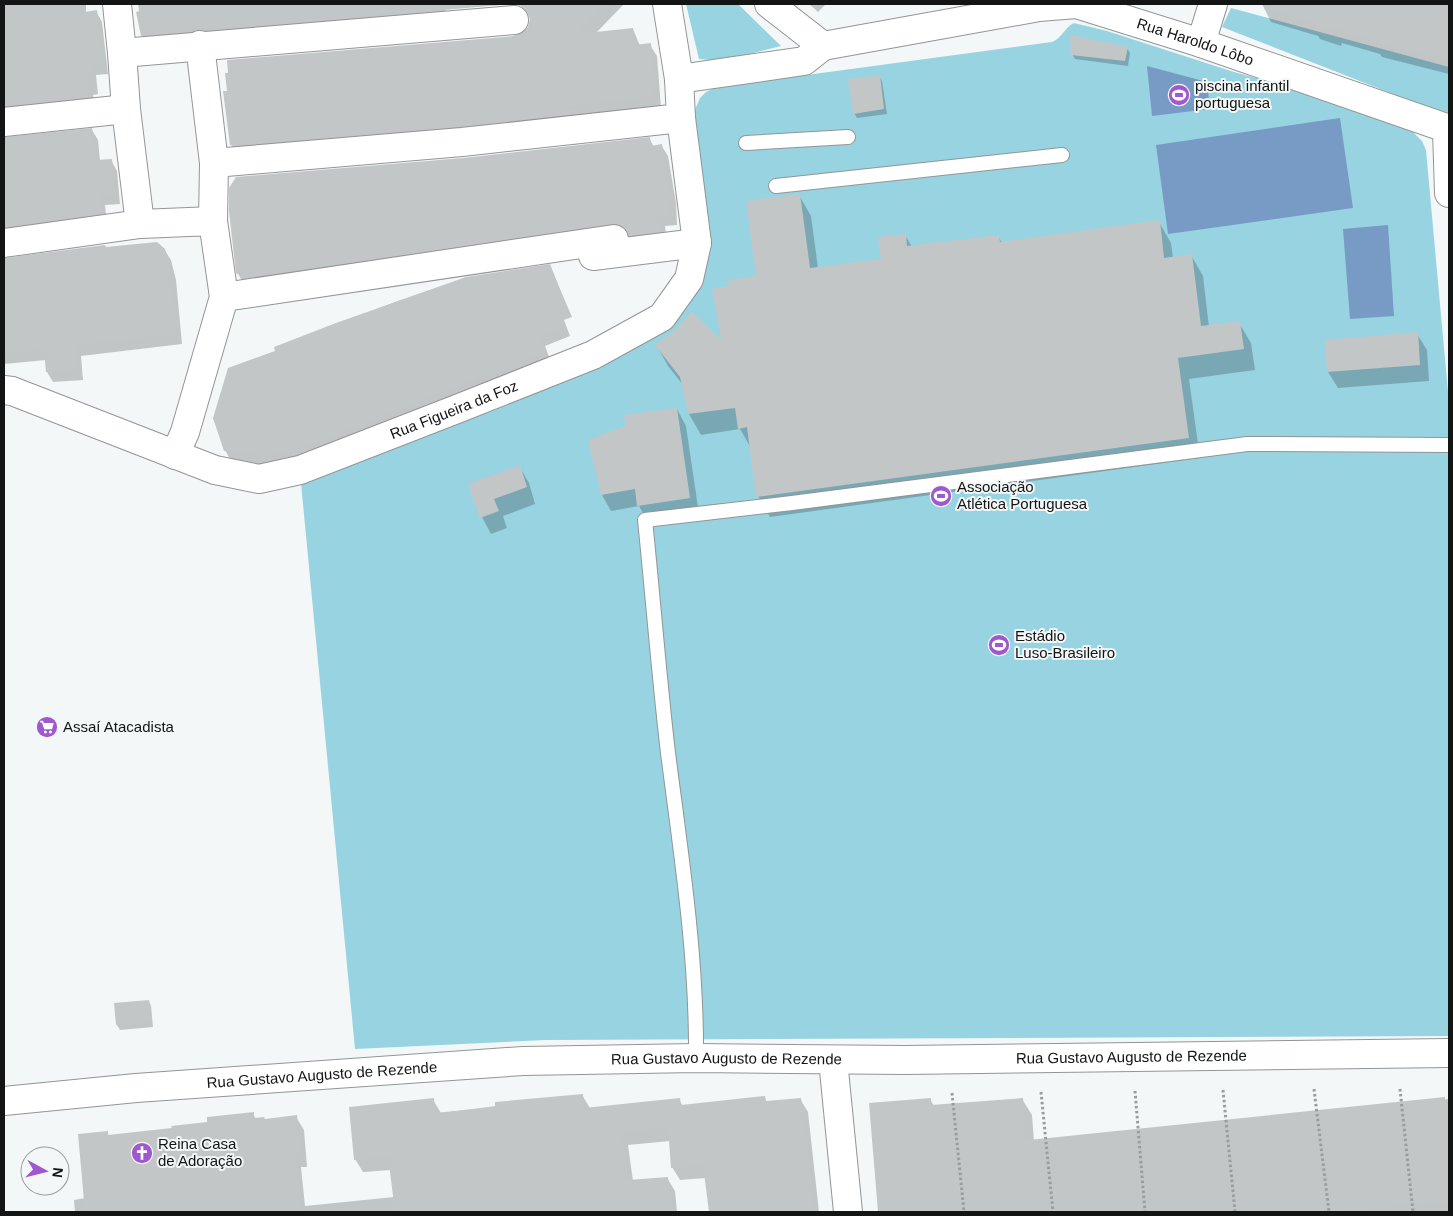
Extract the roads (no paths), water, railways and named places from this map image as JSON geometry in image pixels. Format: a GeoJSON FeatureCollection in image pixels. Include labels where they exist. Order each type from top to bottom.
{"type":"FeatureCollection","features":[{"type":"Feature","properties":{"kind":"street"},"geometry":{"type":"LineString","coordinates":[[117,4],[126,109],[140,224]]}},
{"type":"Feature","properties":{"kind":"street","name":"Rua Figueira da Foz"},"geometry":{"type":"LineString","coordinates":[[4,390],[180,443],[215,470],[259,478],[300,470],[593,355],[662,317],[689,279],[697,242],[681,118],[679,79],[667,4]]}},
{"type":"Feature","properties":{"kind":"street"},"geometry":{"type":"LineString","coordinates":[[679,79],[804,61],[823,46],[769,4]]}},
{"type":"Feature","properties":{"kind":"street","name":"Rua Haroldo Lôbo"},"geometry":{"type":"LineString","coordinates":[[823,46],[1039,8],[1076,4],[1201,43],[1448,130]]}},
{"type":"Feature","properties":{"kind":"street"},"geometry":{"type":"LineString","coordinates":[[1201,43],[1213,4]]}},
{"type":"Feature","properties":{"kind":"street"},"geometry":{"type":"LineString","coordinates":[[122,53],[514,20]]}},
{"type":"Feature","properties":{"kind":"street"},"geometry":{"type":"LineString","coordinates":[[180,443],[224,297],[213,221],[214,163],[200,45]]}},
{"type":"Feature","properties":{"kind":"street"},"geometry":{"type":"LineString","coordinates":[[4,122],[126,109]]}},
{"type":"Feature","properties":{"kind":"street"},"geometry":{"type":"LineString","coordinates":[[214,163],[462,142],[681,118]]}},
{"type":"Feature","properties":{"kind":"street"},"geometry":{"type":"LineString","coordinates":[[1448,130],[1449,193]]}},
{"type":"Feature","properties":{"kind":"street"},"geometry":{"type":"LineString","coordinates":[[4,242],[140,224],[213,221]]}},
{"type":"Feature","properties":{"kind":"street"},"geometry":{"type":"LineString","coordinates":[[224,297],[614,239]]}},
{"type":"Feature","properties":{"kind":"street"},"geometry":{"type":"LineString","coordinates":[[562,260],[697,242]]}},
{"type":"Feature","properties":{"kind":"street","name":"Rua Gustavo Augusto de Rezende"},"geometry":{"type":"LineString","coordinates":[[4,1101],[136,1088],[523,1061],[696,1058],[833,1060],[1449,1053]]}},
{"type":"Feature","properties":{"kind":"street"},"geometry":{"type":"LineString","coordinates":[[833,1060],[848,1212]]}},
{"type":"Feature","properties":{"kind":"lane"},"geometry":{"type":"LineString","coordinates":[[746,143],[848,137]]}},
{"type":"Feature","properties":{"kind":"lane"},"geometry":{"type":"LineString","coordinates":[[776,186],[1062,155]]}},
{"type":"Feature","properties":{"kind":"lane"},"geometry":{"type":"LineString","coordinates":[[696,1058],[693,983],[683,870],[668,751],[645,520],[792,504],[1247,444],[1449,445]]}},
{"type":"Feature","properties":{"kind":"place","name":"piscina infantil portuguesa"},"geometry":{"type":"Point","coordinates":[1179,95]}},
{"type":"Feature","properties":{"kind":"place","name":"Associação Atlética Portuguesa"},"geometry":{"type":"Point","coordinates":[941,496]}},
{"type":"Feature","properties":{"kind":"place","name":"Estádio Luso-Brasileiro"},"geometry":{"type":"Point","coordinates":[999,645]}},
{"type":"Feature","properties":{"kind":"place","name":"Assaí Atacadista"},"geometry":{"type":"Point","coordinates":[47,727]}},
{"type":"Feature","properties":{"kind":"place","name":"Reina Casa de Adoração"},"geometry":{"type":"Point","coordinates":[142,1153]}}]}
